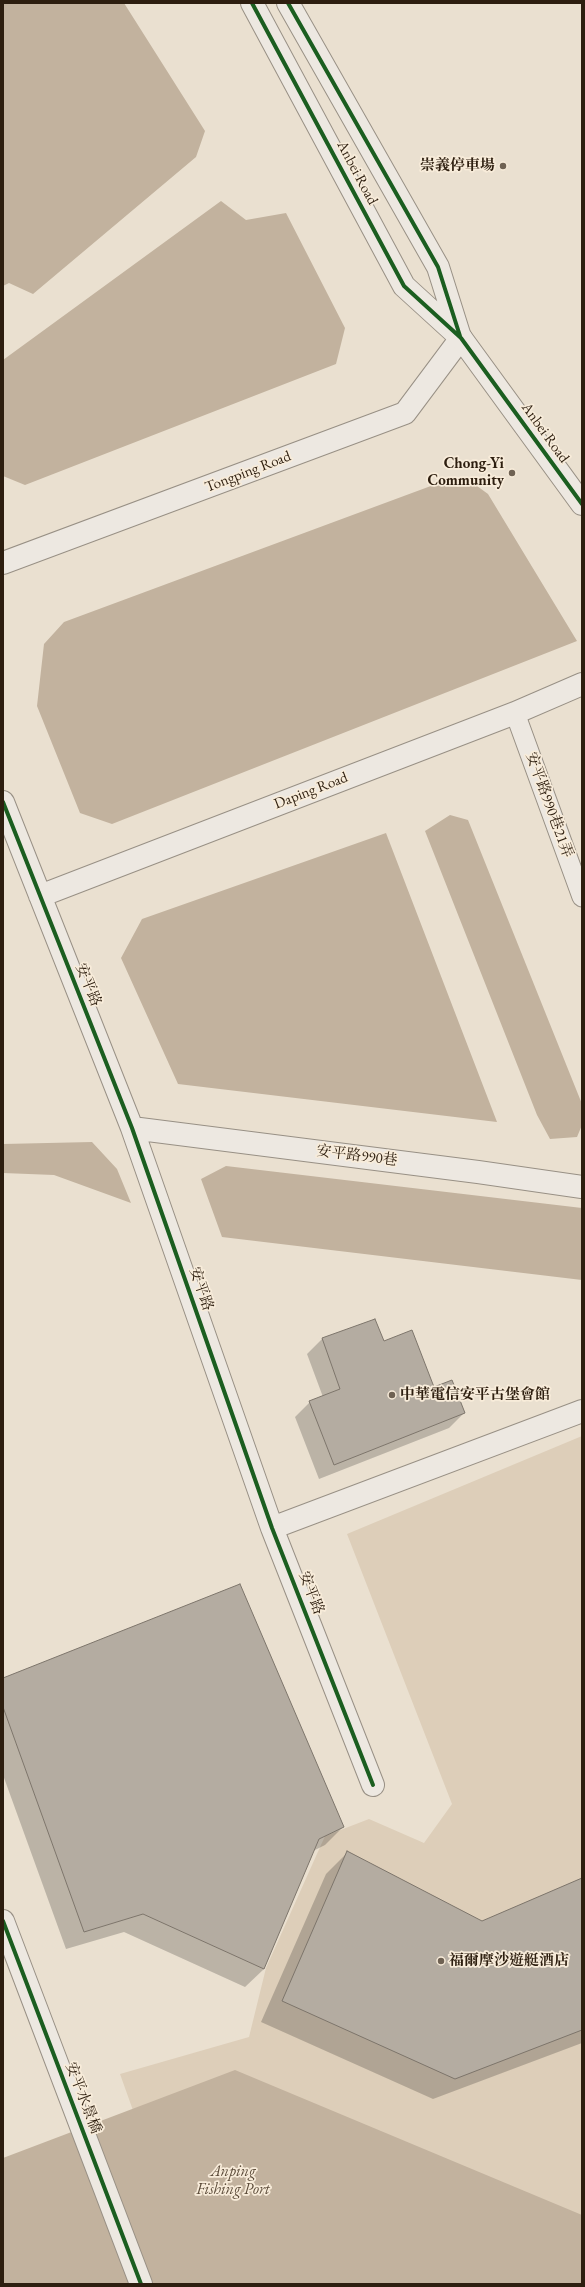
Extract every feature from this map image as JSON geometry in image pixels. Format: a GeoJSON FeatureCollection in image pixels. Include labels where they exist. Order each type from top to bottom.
{"type":"FeatureCollection","features":[{"type":"Feature","properties":{"kind":"street","name":"Anbei Road"},"geometry":{"type":"LineString","coordinates":[[288,3],[438,267],[461,338]]}},
{"type":"Feature","properties":{"kind":"street","name":"Anbei Road"},"geometry":{"type":"LineString","coordinates":[[256,4],[404,286],[461,338],[582,504]]}},
{"type":"Feature","properties":{"kind":"street","name":"Tongping Road"},"geometry":{"type":"LineString","coordinates":[[3,563],[404,413],[461,338]]}},
{"type":"Feature","properties":{"kind":"street","name":"Daping Road"},"geometry":{"type":"LineString","coordinates":[[40,896],[515,713],[582,684]]}},
{"type":"Feature","properties":{"kind":"street","name":"安平路"},"geometry":{"type":"LineString","coordinates":[[3,802],[132,1128],[272,1528],[373,1785]]}},
{"type":"Feature","properties":{"kind":"street","name":"安平路990巷"},"geometry":{"type":"LineString","coordinates":[[132,1128],[478,1172],[581,1188]]}},
{"type":"Feature","properties":{"kind":"street"},"geometry":{"type":"LineString","coordinates":[[272,1528],[582,1411]]}},
{"type":"Feature","properties":{"kind":"street","name":"安平水景橋"},"geometry":{"type":"LineString","coordinates":[[3,1921],[141,2284]]}},
{"type":"Feature","properties":{"kind":"lane","name":"安平路990巷21弄"},"geometry":{"type":"LineString","coordinates":[[515,713],[582,897]]}},
{"type":"Feature","properties":{"kind":"shaded area"},"geometry":{"type":"Polygon","coordinates":[[[582,1436],[582,2284],[195,2284],[120,2074],[249,2037],[266,1968],[325,1836],[369,1819],[424,1843],[452,1804],[347,1534],[582,1436]]]}},
{"type":"Feature","properties":{"kind":"water"},"geometry":{"type":"Polygon","coordinates":[[[3,3],[124,3],[205,131],[196,157],[33,294],[9,283],[3,286],[3,3]]]}},
{"type":"Feature","properties":{"kind":"water"},"geometry":{"type":"Polygon","coordinates":[[[221,201],[246,220],[286,213],[345,328],[336,364],[25,485],[3,476],[3,360],[221,201]]]}},
{"type":"Feature","properties":{"kind":"water"},"geometry":{"type":"Polygon","coordinates":[[[466,478],[488,494],[577,641],[112,824],[80,813],[37,706],[44,644],[64,622],[447,480],[466,478]]]}},
{"type":"Feature","properties":{"kind":"water"},"geometry":{"type":"Polygon","coordinates":[[[450,815],[468,820],[582,1104],[582,1125],[577,1137],[550,1139],[537,1115],[425,831],[450,815]]]}},
{"type":"Feature","properties":{"kind":"water"},"geometry":{"type":"Polygon","coordinates":[[[386,833],[497,1122],[178,1084],[121,958],[142,919],[386,833]]]}},
{"type":"Feature","properties":{"kind":"water"},"geometry":{"type":"Polygon","coordinates":[[[92,1142],[117,1169],[131,1203],[54,1175],[3,1173],[3,1144],[92,1142]]]}},
{"type":"Feature","properties":{"kind":"water"},"geometry":{"type":"Polygon","coordinates":[[[226,1166],[582,1208],[582,1280],[222,1237],[201,1179],[226,1166]]]}},
{"type":"Feature","properties":{"kind":"water","name":"Anping Fishing Port"},"geometry":{"type":"Polygon","coordinates":[[[235,2070],[582,2215],[582,2284],[3,2284],[3,2158],[235,2070]]]}},
{"type":"Feature","properties":{"kind":"building","name":"中華電信安平古堡會館"},"geometry":{"type":"Polygon","coordinates":[[[375,1319],[384,1341],[412,1330],[434,1387],[452,1380],[465,1413],[334,1465],[309,1401],[340,1389],[322,1338],[375,1319]]]}},
{"type":"Feature","properties":{"kind":"building"},"geometry":{"type":"Polygon","coordinates":[[[240,1584],[344,1827],[319,1839],[264,1969],[143,1914],[84,1932],[3,1707],[3,1678],[240,1584]]]}},
{"type":"Feature","properties":{"kind":"building","name":"福爾摩沙遊艇酒店"},"geometry":{"type":"Polygon","coordinates":[[[347,1851],[482,1921],[582,1878],[582,2030],[455,2079],[282,2001],[347,1851]]]}},
{"type":"Feature","properties":{"kind":"cycle path"},"geometry":{"type":"LineString","coordinates":[[252,3],[404,286],[461,338],[582,504]]}},
{"type":"Feature","properties":{"kind":"cycle path"},"geometry":{"type":"LineString","coordinates":[[288,3],[438,267],[460,336]]}},
{"type":"Feature","properties":{"kind":"cycle path"},"geometry":{"type":"LineString","coordinates":[[3,802],[132,1128],[272,1528],[373,1785]]}},
{"type":"Feature","properties":{"kind":"cycle path"},"geometry":{"type":"LineString","coordinates":[[3,1921],[141,2284]]}},
{"type":"Feature","properties":{"kind":"place","name":"崇義停車場"},"geometry":{"type":"Point","coordinates":[503,166]}},
{"type":"Feature","properties":{"kind":"place","name":"Chong-Yi Community"},"geometry":{"type":"Point","coordinates":[512,473]}},
{"type":"Feature","properties":{"kind":"place","name":"中華電信安平古堡會館"},"geometry":{"type":"Point","coordinates":[392,1395]}},
{"type":"Feature","properties":{"kind":"place","name":"福爾摩沙遊艇酒店"},"geometry":{"type":"Point","coordinates":[441,1961]}}]}
